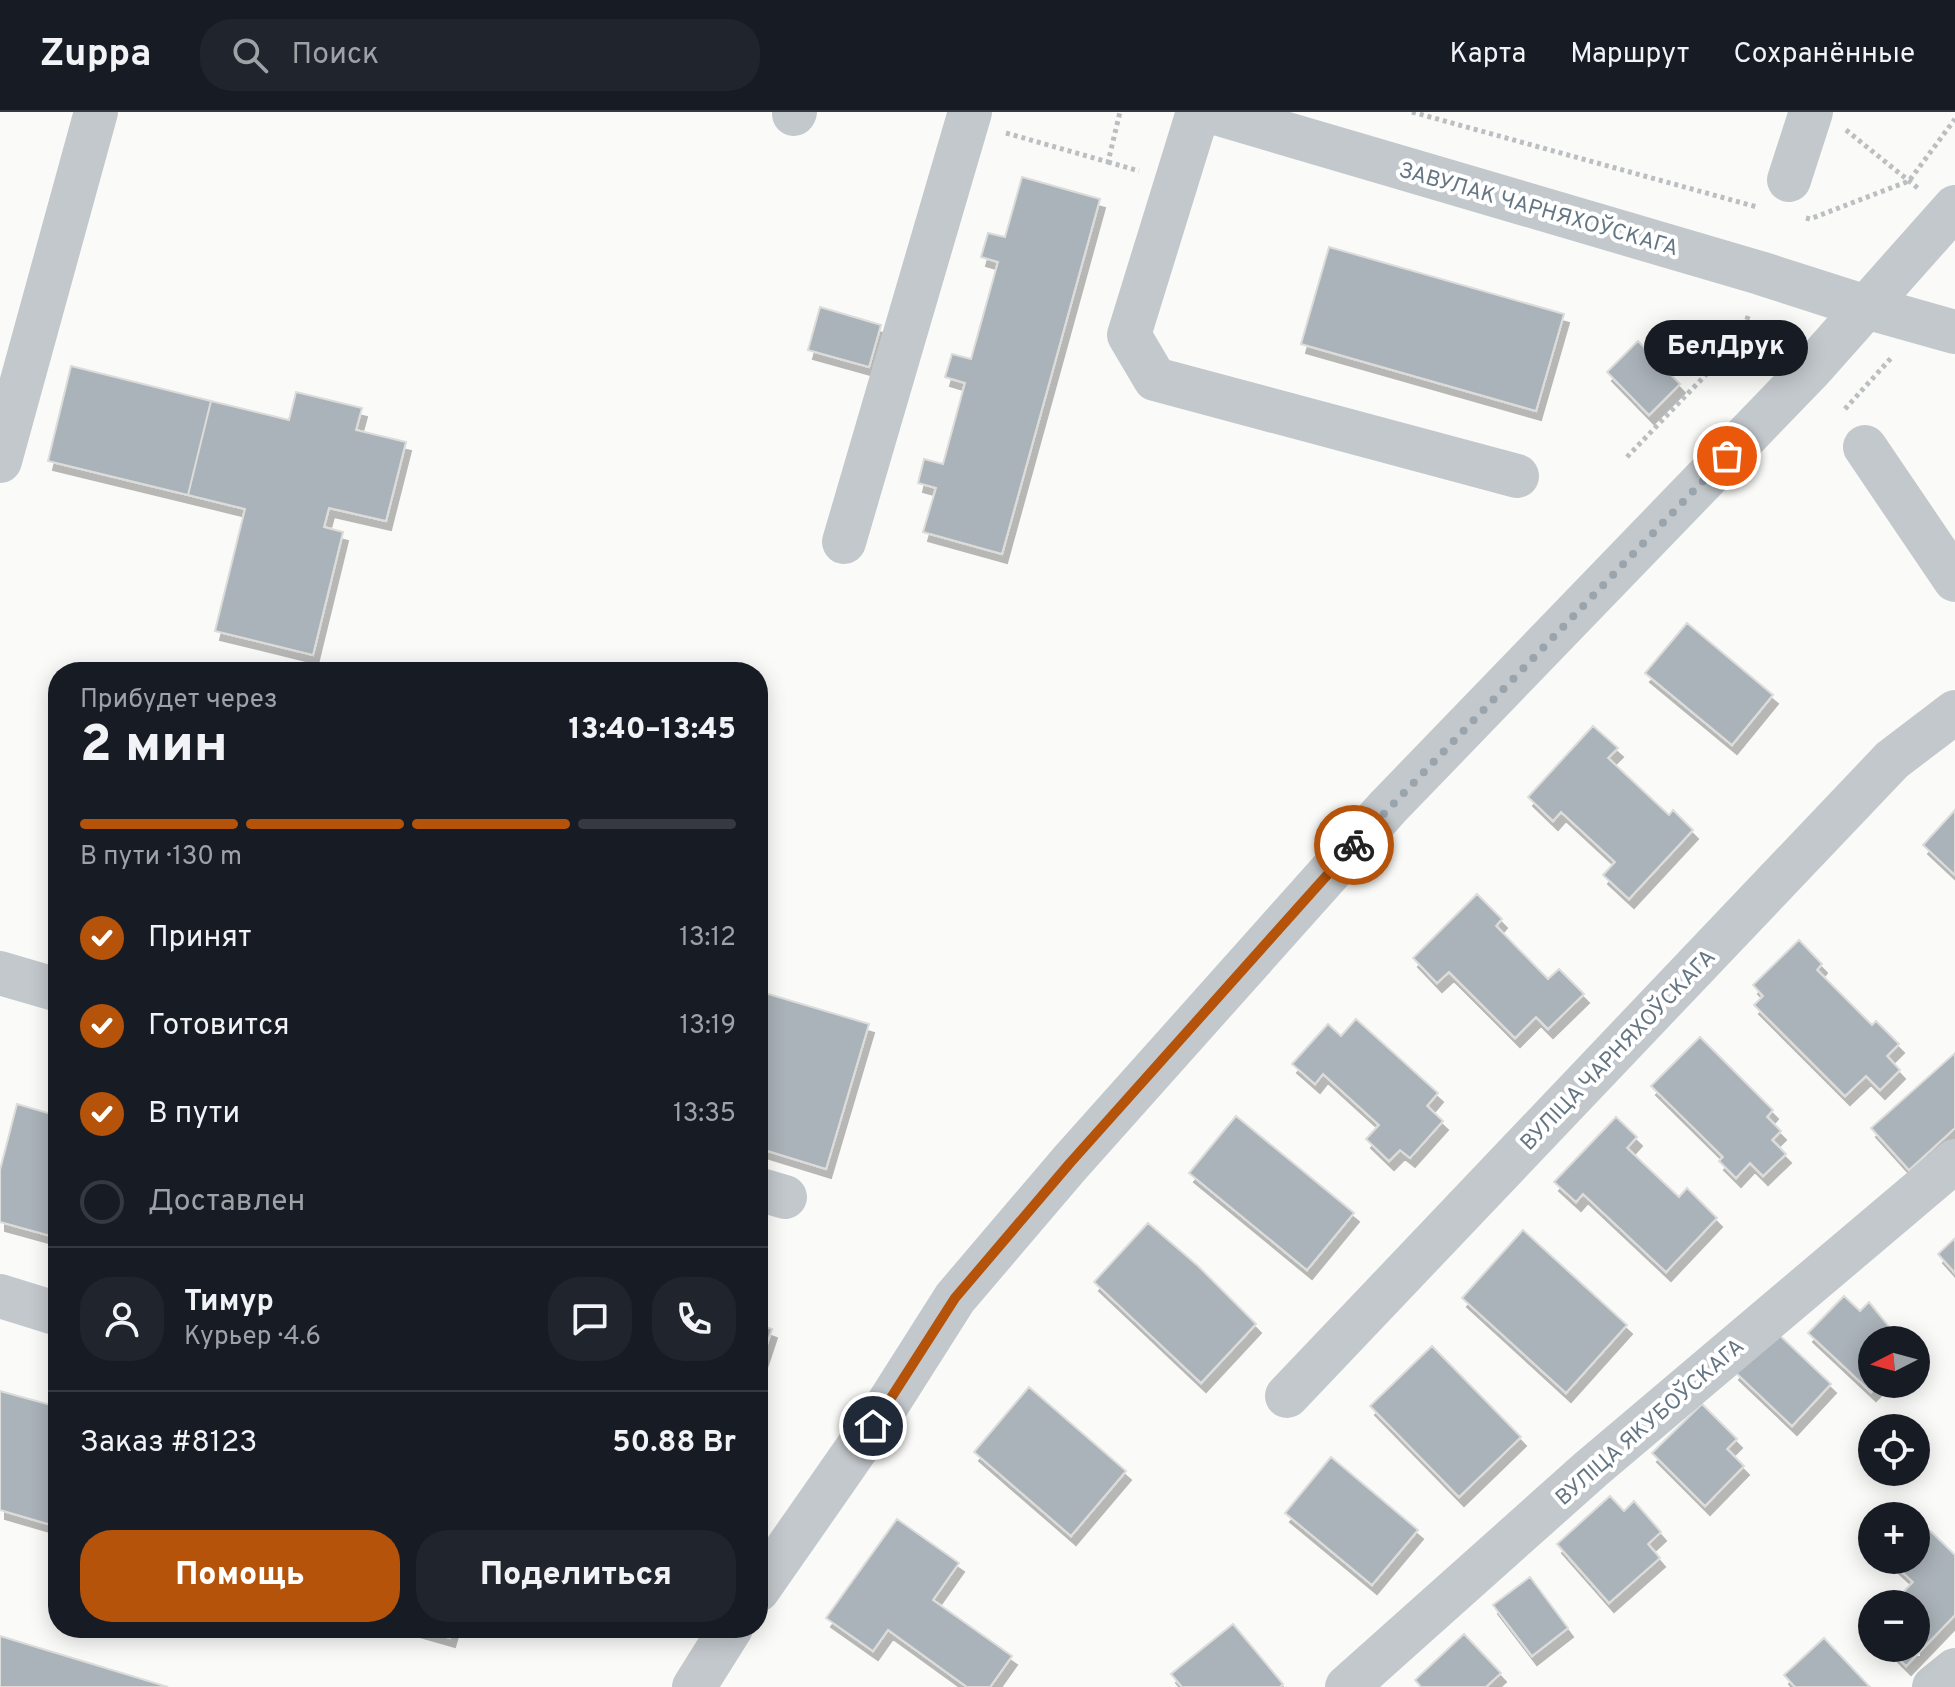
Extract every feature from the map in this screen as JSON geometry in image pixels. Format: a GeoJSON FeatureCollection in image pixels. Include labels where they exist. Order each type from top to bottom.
{"type":"FeatureCollection","features":[{"type":"Feature","properties":{"kind":"street"},"geometry":{"type":"LineString","coordinates":[[0,461],[96,112]]}},
{"type":"Feature","properties":{"kind":"street"},"geometry":{"type":"LineString","coordinates":[[1198,112],[1129,335],[1155,379],[1517,476]]}},
{"type":"Feature","properties":{"kind":"street","name":"ЗАВУЛАК ЧАРНЯХОЎСКАГА"},"geometry":{"type":"LineString","coordinates":[[1212,112],[1866,307]]}},
{"type":"Feature","properties":{"kind":"street"},"geometry":{"type":"LineString","coordinates":[[844,542],[968,117]]}},
{"type":"Feature","properties":{"kind":"street"},"geometry":{"type":"LineString","coordinates":[[1789,180],[1823,117]]}},
{"type":"Feature","properties":{"kind":"street"},"geometry":{"type":"LineString","coordinates":[[768,1576],[889,1402],[955,1298],[1070,1163],[1388,807],[1812,368],[1953,210]]}},
{"type":"Feature","properties":{"kind":"street"},"geometry":{"type":"LineString","coordinates":[[1866,307],[1955,332]]}},
{"type":"Feature","properties":{"kind":"street"},"geometry":{"type":"LineString","coordinates":[[1865,447],[1955,580]]}},
{"type":"Feature","properties":{"kind":"street","name":"ВУЛІЦА ЧАРНЯХОЎСКАГА"},"geometry":{"type":"LineString","coordinates":[[1287,1396],[1892,760],[1955,712]]}},
{"type":"Feature","properties":{"kind":"street"},"geometry":{"type":"LineString","coordinates":[[0,973],[48,987]]}},
{"type":"Feature","properties":{"kind":"street","name":"ВУЛІЦА ЯКУБОЎСКАГА"},"geometry":{"type":"LineString","coordinates":[[1347,1687],[1591,1469],[1955,1161]]}},
{"type":"Feature","properties":{"kind":"street"},"geometry":{"type":"LineString","coordinates":[[0,1296],[48,1311]]}},
{"type":"Feature","properties":{"kind":"street"},"geometry":{"type":"LineString","coordinates":[[694,1687],[725,1638]]}},
{"type":"Feature","properties":{"kind":"street"},"geometry":{"type":"LineString","coordinates":[[1934,1687],[1955,1670]]}},
{"type":"Feature","properties":{"kind":"path"},"geometry":{"type":"LineString","coordinates":[[968,117],[1108,162],[1120,112]]}},
{"type":"Feature","properties":{"kind":"path"},"geometry":{"type":"LineString","coordinates":[[1412,112],[1689,188]]}},
{"type":"Feature","properties":{"kind":"path"},"geometry":{"type":"LineString","coordinates":[[1823,117],[1953,210]]}},
{"type":"Feature","properties":{"kind":"path"},"geometry":{"type":"LineString","coordinates":[[1627,457],[1741,338],[1751,305]]}},
{"type":"Feature","properties":{"kind":"building"},"geometry":{"type":"Polygon","coordinates":[[[1022,177],[1100,199],[1002,554],[923,532],[936,488],[918,483],[924,459],[943,464],[965,383],[945,377],[952,354],[971,359],[998,262],[981,257],[988,233],[1005,237],[1022,177]]]}},
{"type":"Feature","properties":{"kind":"building"},"geometry":{"type":"Polygon","coordinates":[[[1329,247],[1564,314],[1536,411],[1301,344],[1329,247]]]}},
{"type":"Feature","properties":{"kind":"building"},"geometry":{"type":"Polygon","coordinates":[[[820,307],[881,325],[869,367],[808,350],[820,307]]]}},
{"type":"Feature","properties":{"kind":"building"},"geometry":{"type":"Polygon","coordinates":[[[1638,341],[1680,384],[1649,415],[1607,372],[1638,341]]]}},
{"type":"Feature","properties":{"kind":"building"},"geometry":{"type":"Polygon","coordinates":[[[71,366],[211,401],[188,495],[48,461],[71,366]]]}},
{"type":"Feature","properties":{"kind":"building"},"geometry":{"type":"Polygon","coordinates":[[[296,392],[362,408],[356,430],[406,442],[386,521],[329,508],[324,527],[343,532],[313,655],[215,631],[245,509],[188,495],[211,401],[289,420],[296,392]]]}},
{"type":"Feature","properties":{"kind":"building"},"geometry":{"type":"Polygon","coordinates":[[[1687,623],[1773,695],[1732,745],[1645,673],[1687,623]]]}},
{"type":"Feature","properties":{"kind":"building"},"geometry":{"type":"Polygon","coordinates":[[[1593,726],[1618,748],[1608,758],[1669,815],[1673,810],[1693,830],[1629,899],[1603,875],[1615,862],[1561,812],[1553,821],[1528,797],[1593,726]]]}},
{"type":"Feature","properties":{"kind":"building"},"geometry":{"type":"Polygon","coordinates":[[[1955,810],[1955,875],[1923,845],[1955,810]]]}},
{"type":"Feature","properties":{"kind":"building"},"geometry":{"type":"Polygon","coordinates":[[[1477,894],[1502,919],[1496,926],[1548,979],[1559,969],[1584,994],[1548,1029],[1536,1017],[1515,1038],[1449,972],[1437,983],[1413,958],[1477,894]]]}},
{"type":"Feature","properties":{"kind":"building"},"geometry":{"type":"Polygon","coordinates":[[[1799,940],[1822,964],[1817,970],[1872,1025],[1876,1021],[1899,1044],[1887,1056],[1900,1070],[1880,1090],[1866,1076],[1845,1096],[1754,1005],[1763,996],[1753,985],[1799,940]]]}},
{"type":"Feature","properties":{"kind":"building"},"geometry":{"type":"Polygon","coordinates":[[[768,994],[869,1024],[826,1169],[768,1151],[768,994]]]}},
{"type":"Feature","properties":{"kind":"building"},"geometry":{"type":"Polygon","coordinates":[[[1356,1019],[1438,1093],[1427,1106],[1443,1121],[1410,1158],[1400,1150],[1389,1161],[1366,1139],[1379,1125],[1323,1074],[1315,1084],[1292,1064],[1328,1024],[1341,1036],[1356,1019]]]}},
{"type":"Feature","properties":{"kind":"building"},"geometry":{"type":"Polygon","coordinates":[[[1700,1037],[1773,1110],[1767,1117],[1781,1131],[1772,1140],[1786,1154],[1763,1176],[1750,1163],[1736,1178],[1719,1161],[1723,1157],[1651,1086],[1700,1037]]]}},
{"type":"Feature","properties":{"kind":"building"},"geometry":{"type":"Polygon","coordinates":[[[1955,1053],[1955,1128],[1909,1170],[1871,1128],[1955,1053]]]}},
{"type":"Feature","properties":{"kind":"building"},"geometry":{"type":"Polygon","coordinates":[[[17,1104],[48,1113],[48,1235],[0,1222],[0,1170],[17,1104]]]}},
{"type":"Feature","properties":{"kind":"building"},"geometry":{"type":"Polygon","coordinates":[[[1236,1116],[1354,1213],[1307,1270],[1189,1173],[1236,1116]]]}},
{"type":"Feature","properties":{"kind":"building"},"geometry":{"type":"Polygon","coordinates":[[[1616,1117],[1637,1137],[1627,1148],[1679,1197],[1687,1188],[1717,1218],[1666,1272],[1583,1194],[1576,1202],[1554,1182],[1616,1117]]]}},
{"type":"Feature","properties":{"kind":"building"},"geometry":{"type":"Polygon","coordinates":[[[1148,1223],[1198,1266],[1256,1324],[1201,1383],[1094,1282],[1148,1223]]]}},
{"type":"Feature","properties":{"kind":"building"},"geometry":{"type":"Polygon","coordinates":[[[1523,1230],[1627,1325],[1566,1393],[1462,1298],[1523,1230]]]}},
{"type":"Feature","properties":{"kind":"building"},"geometry":{"type":"Polygon","coordinates":[[[1955,1238],[1955,1273],[1938,1254],[1955,1238]]]}},
{"type":"Feature","properties":{"kind":"building"},"geometry":{"type":"Polygon","coordinates":[[[1844,1296],[1860,1311],[1869,1302],[1888,1326],[1858,1326],[1858,1380],[1808,1333],[1844,1296]]]}},
{"type":"Feature","properties":{"kind":"building"},"geometry":{"type":"Polygon","coordinates":[[[1773,1329],[1831,1384],[1792,1426],[1734,1371],[1773,1329]]]}},
{"type":"Feature","properties":{"kind":"building"},"geometry":{"type":"Polygon","coordinates":[[[1432,1346],[1521,1437],[1459,1497],[1370,1406],[1432,1346]]]}},
{"type":"Feature","properties":{"kind":"building"},"geometry":{"type":"Polygon","coordinates":[[[1029,1387],[1126,1471],[1071,1536],[974,1452],[1029,1387]]]}},
{"type":"Feature","properties":{"kind":"building"},"geometry":{"type":"Polygon","coordinates":[[[0,1391],[48,1404],[48,1524],[0,1510],[0,1391]]]}},
{"type":"Feature","properties":{"kind":"building"},"geometry":{"type":"Polygon","coordinates":[[[1702,1404],[1737,1439],[1727,1449],[1744,1466],[1705,1506],[1652,1453],[1702,1404]]]}},
{"type":"Feature","properties":{"kind":"building"},"geometry":{"type":"Polygon","coordinates":[[[1331,1457],[1418,1530],[1372,1585],[1285,1513],[1331,1457]]]}},
{"type":"Feature","properties":{"kind":"building"},"geometry":{"type":"Polygon","coordinates":[[[1610,1496],[1624,1511],[1634,1501],[1661,1532],[1648,1544],[1660,1558],[1609,1603],[1557,1544],[1610,1496]]]}},
{"type":"Feature","properties":{"kind":"building"},"geometry":{"type":"Polygon","coordinates":[[[897,1519],[959,1563],[933,1600],[1012,1656],[990,1687],[967,1687],[888,1630],[873,1651],[826,1618],[897,1519]]]}},
{"type":"Feature","properties":{"kind":"building"},"geometry":{"type":"Polygon","coordinates":[[[1930,1531],[1955,1555],[1955,1615],[1930,1641],[1930,1590],[1905,1590],[1913,1582],[1904,1574],[1930,1574],[1930,1531]]]}},
{"type":"Feature","properties":{"kind":"building"},"geometry":{"type":"Polygon","coordinates":[[[1530,1577],[1568,1628],[1532,1656],[1493,1605],[1530,1577]]]}},
{"type":"Feature","properties":{"kind":"building"},"geometry":{"type":"Polygon","coordinates":[[[1233,1624],[1283,1684],[1280,1687],[1182,1687],[1171,1674],[1233,1624]]]}},
{"type":"Feature","properties":{"kind":"building"},"geometry":{"type":"Polygon","coordinates":[[[1464,1634],[1501,1673],[1486,1687],[1421,1687],[1415,1680],[1464,1634]]]}},
{"type":"Feature","properties":{"kind":"building"},"geometry":{"type":"Polygon","coordinates":[[[0,1636],[168,1687],[0,1687],[0,1636]]]}},
{"type":"Feature","properties":{"kind":"building"},"geometry":{"type":"Polygon","coordinates":[[[1824,1638],[1870,1687],[1795,1687],[1784,1675],[1824,1638]]]}},
{"type":"Feature","properties":{"kind":"way so far"},"geometry":{"type":"LineString","coordinates":[[1354,845],[1727,456]]}},
{"type":"Feature","properties":{"kind":"place","name":"БелДрук"},"geometry":{"type":"Point","coordinates":[1727,456]}},
{"type":"Feature","properties":{"kind":"route"},"geometry":{"type":"LineString","coordinates":[[873,1426],[955,1298],[1070,1163],[1354,845]]}}]}
